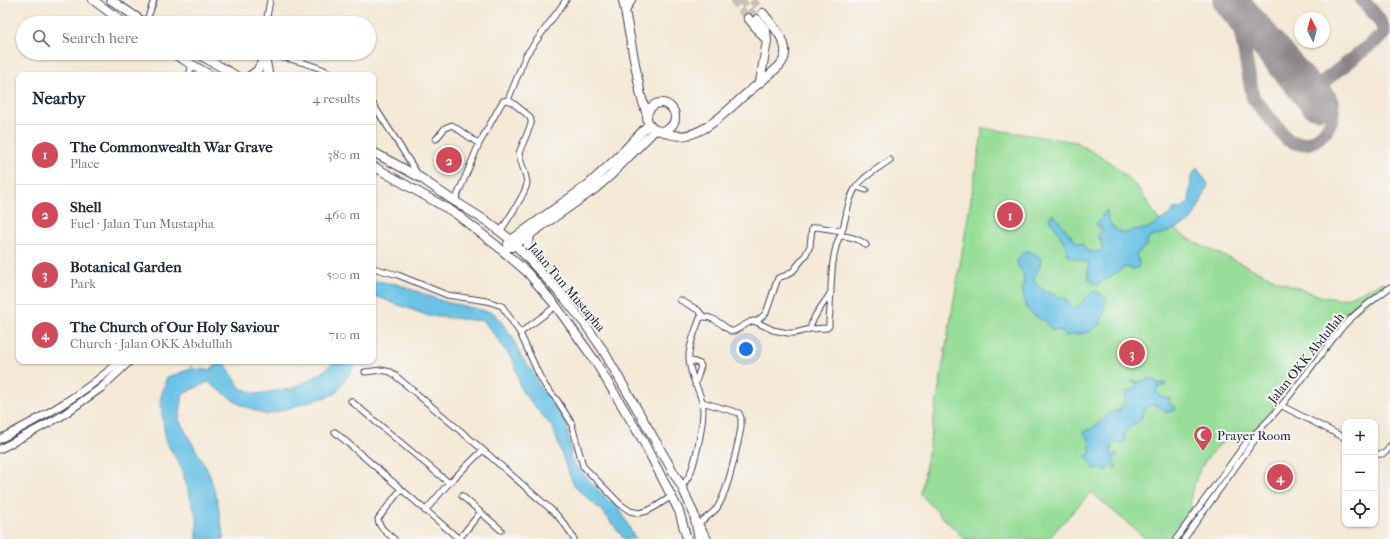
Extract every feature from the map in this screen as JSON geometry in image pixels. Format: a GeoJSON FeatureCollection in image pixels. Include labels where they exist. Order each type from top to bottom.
{"type":"FeatureCollection","features":[{"type":"Feature","properties":{"kind":"main road"},"geometry":{"type":"LineString","coordinates":[[93,0],[115,16]]}},
{"type":"Feature","properties":{"kind":"main road"},"geometry":{"type":"LineString","coordinates":[[111,0],[135,16]]}},
{"type":"Feature","properties":{"kind":"main road"},"geometry":{"type":"LineString","coordinates":[[623,0],[641,96],[647,115],[655,128],[666,134],[679,136],[691,135],[700,131],[713,123],[780,65],[785,60],[785,43],[760,16],[766,30],[767,41],[760,82]]}},
{"type":"Feature","properties":{"kind":"main road"},"geometry":{"type":"LineString","coordinates":[[625,11],[631,0]]}},
{"type":"Feature","properties":{"kind":"main road"},"geometry":{"type":"LineString","coordinates":[[748,18],[767,41]]}},
{"type":"Feature","properties":{"kind":"main road"},"geometry":{"type":"LineString","coordinates":[[184,60],[205,72]]}},
{"type":"Feature","properties":{"kind":"main road"},"geometry":{"type":"LineString","coordinates":[[208,60],[230,72]]}},
{"type":"Feature","properties":{"kind":"main road"},"geometry":{"type":"LineString","coordinates":[[255,72],[262,60]]}},
{"type":"Feature","properties":{"kind":"main road"},"geometry":{"type":"LineString","coordinates":[[512,244],[589,184],[618,157],[655,128],[670,127],[674,119],[674,114],[669,106],[665,104],[656,104],[647,115]]}},
{"type":"Feature","properties":{"kind":"main road","name":"Jalan Tun Mustapha"},"geometry":{"type":"LineString","coordinates":[[376,154],[421,178],[488,222],[551,284],[585,324],[603,350],[682,486],[694,514],[699,539]]}},
{"type":"Feature","properties":{"kind":"main road"},"geometry":{"type":"LineString","coordinates":[[376,168],[512,244],[527,272]]}},
{"type":"Feature","properties":{"kind":"main road"},"geometry":{"type":"LineString","coordinates":[[455,213],[496,245],[527,272],[556,306],[595,361],[642,439],[672,496],[688,536]]}},
{"type":"Feature","properties":{"kind":"main road"},"geometry":{"type":"LineString","coordinates":[[488,222],[513,233],[531,230]]}},
{"type":"Feature","properties":{"kind":"main road"},"geometry":{"type":"LineString","coordinates":[[531,230],[527,242],[528,251],[532,259],[546,275],[551,284]]}},
{"type":"Feature","properties":{"kind":"main road"},"geometry":{"type":"LineString","coordinates":[[0,439],[40,418],[80,394],[116,364]]}},
{"type":"Feature","properties":{"kind":"main road"},"geometry":{"type":"LineString","coordinates":[[0,449],[60,417],[101,388],[127,364]]}},
{"type":"Feature","properties":{"kind":"main road"},"geometry":{"type":"LineString","coordinates":[[694,514],[707,539]]}},
{"type":"Feature","properties":{"kind":"street"},"geometry":{"type":"LineString","coordinates":[[148,16],[154,0]]}},
{"type":"Feature","properties":{"kind":"street"},"geometry":{"type":"LineString","coordinates":[[267,16],[270,0]]}},
{"type":"Feature","properties":{"kind":"street"},"geometry":{"type":"LineString","coordinates":[[508,100],[526,54],[566,0]]}},
{"type":"Feature","properties":{"kind":"street"},"geometry":{"type":"LineString","coordinates":[[264,72],[265,60]]}},
{"type":"Feature","properties":{"kind":"street"},"geometry":{"type":"LineString","coordinates":[[267,60],[269,72]]}},
{"type":"Feature","properties":{"kind":"street"},"geometry":{"type":"LineString","coordinates":[[291,60],[322,68],[329,72]]}},
{"type":"Feature","properties":{"kind":"street"},"geometry":{"type":"LineString","coordinates":[[190,72],[192,65]]}},
{"type":"Feature","properties":{"kind":"street"},"geometry":{"type":"LineString","coordinates":[[455,201],[479,144],[503,101],[508,100],[529,116],[531,124],[519,153],[519,158],[526,175],[527,188],[502,229]]}},
{"type":"Feature","properties":{"kind":"street"},"geometry":{"type":"LineString","coordinates":[[376,109],[421,178]]}},
{"type":"Feature","properties":{"kind":"street"},"geometry":{"type":"LineString","coordinates":[[436,139],[445,128],[452,126],[479,144]]}},
{"type":"Feature","properties":{"kind":"street"},"geometry":{"type":"LineString","coordinates":[[680,300],[698,310],[703,316],[709,317],[731,332],[750,322],[756,322],[773,330],[788,333],[828,327],[835,253],[850,201],[857,187],[869,174],[890,160]]}},
{"type":"Feature","properties":{"kind":"street"},"geometry":{"type":"LineString","coordinates":[[857,187],[866,190]]}},
{"type":"Feature","properties":{"kind":"street"},"geometry":{"type":"LineString","coordinates":[[756,322],[766,313],[778,278],[793,271],[806,256],[810,246],[812,228],[816,227],[852,237],[866,245]]}},
{"type":"Feature","properties":{"kind":"street"},"geometry":{"type":"LineString","coordinates":[[376,269],[398,275],[447,295],[482,300],[502,306],[520,333],[540,377],[571,422],[583,466],[620,504],[630,511],[639,512],[647,510],[659,505],[672,496]]}},
{"type":"Feature","properties":{"kind":"street","name":"Jalan OKK Abdullah"},"geometry":{"type":"LineString","coordinates":[[1176,539],[1248,440],[1260,430],[1282,406],[1342,328],[1390,287]]}},
{"type":"Feature","properties":{"kind":"street"},"geometry":{"type":"LineString","coordinates":[[810,329],[816,312],[824,304],[832,290]]}},
{"type":"Feature","properties":{"kind":"street"},"geometry":{"type":"LineString","coordinates":[[520,333],[556,306]]}},
{"type":"Feature","properties":{"kind":"street"},"geometry":{"type":"LineString","coordinates":[[682,486],[690,474],[700,436],[702,402],[696,385],[689,353],[700,318],[703,316]]}},
{"type":"Feature","properties":{"kind":"street"},"geometry":{"type":"LineString","coordinates":[[690,360],[700,364],[701,366],[696,385]]}},
{"type":"Feature","properties":{"kind":"street"},"geometry":{"type":"LineString","coordinates":[[365,372],[381,370],[391,372],[556,514],[574,539]]}},
{"type":"Feature","properties":{"kind":"street"},"geometry":{"type":"LineString","coordinates":[[351,402],[449,482]]}},
{"type":"Feature","properties":{"kind":"street"},"geometry":{"type":"LineString","coordinates":[[698,524],[716,510],[720,502],[730,474],[742,428],[739,413],[702,402]]}},
{"type":"Feature","properties":{"kind":"street"},"geometry":{"type":"LineString","coordinates":[[1282,406],[1342,436]]}},
{"type":"Feature","properties":{"kind":"street","name":"Jalan OKK Abdullah"},"geometry":{"type":"LineString","coordinates":[[1184,539],[1254,441],[1260,430]]}},
{"type":"Feature","properties":{"kind":"street"},"geometry":{"type":"LineString","coordinates":[[335,432],[459,539],[480,513]]}},
{"type":"Feature","properties":{"kind":"street"},"geometry":{"type":"LineString","coordinates":[[1378,453],[1386,453],[1390,446]]}},
{"type":"Feature","properties":{"kind":"street"},"geometry":{"type":"LineString","coordinates":[[425,510],[449,482],[483,450]]}},
{"type":"Feature","properties":{"kind":"street"},"geometry":{"type":"LineString","coordinates":[[394,539],[381,528],[378,523],[378,519],[401,489]]}},
{"type":"Feature","properties":{"kind":"street"},"geometry":{"type":"LineString","coordinates":[[462,496],[501,530]]}},
{"type":"Feature","properties":{"kind":"green space"},"geometry":{"type":"Polygon","coordinates":[[[983,128],[1076,142],[1114,165],[1138,188],[1158,219],[1196,243],[1279,281],[1323,297],[1338,299],[1349,297],[1384,282],[1388,287],[1350,316],[1259,427],[1245,431],[1219,445],[1205,461],[1197,476],[1192,491],[1190,501],[1192,512],[1171,539],[1146,539],[1091,492],[1048,539],[964,539],[921,495],[983,128]]]}},
{"type":"Feature","properties":{"kind":"water"},"geometry":{"type":"Polygon","coordinates":[[[1197,168],[1208,184],[1200,204],[1191,220],[1175,229],[1148,238],[1147,245],[1136,255],[1139,261],[1138,268],[1134,269],[1125,267],[1097,285],[1089,279],[1089,263],[1068,256],[1061,236],[1049,219],[1053,214],[1076,242],[1083,244],[1087,251],[1099,252],[1102,248],[1098,235],[1103,230],[1096,224],[1097,221],[1101,221],[1106,210],[1111,225],[1123,234],[1133,230],[1145,229],[1154,225],[1170,214],[1173,209],[1182,208],[1189,202],[1191,177],[1197,168]]]}},
{"type":"Feature","properties":{"kind":"water"},"geometry":{"type":"Polygon","coordinates":[[[1025,251],[1029,251],[1041,258],[1034,282],[1048,293],[1065,298],[1072,308],[1078,306],[1093,291],[1101,294],[1106,299],[1101,324],[1089,332],[1066,336],[1061,330],[1052,330],[1044,319],[1042,320],[1029,312],[1025,304],[1022,289],[1024,284],[1024,276],[1017,261],[1025,251]]]}},
{"type":"Feature","properties":{"kind":"water"},"geometry":{"type":"Polygon","coordinates":[[[376,281],[397,284],[442,301],[494,313],[513,338],[521,357],[532,371],[540,388],[558,404],[566,419],[571,452],[570,458],[605,498],[619,507],[634,537],[637,539],[624,539],[603,512],[575,487],[568,472],[553,428],[521,390],[514,362],[484,321],[429,316],[376,296],[376,281]]]}},
{"type":"Feature","properties":{"kind":"water"},"geometry":{"type":"Polygon","coordinates":[[[217,364],[226,364],[240,388],[256,394],[291,389],[322,373],[331,364],[356,364],[335,394],[266,415],[239,404],[208,382],[183,394],[179,420],[209,473],[217,500],[224,539],[197,539],[197,519],[181,467],[166,442],[160,400],[167,377],[191,369],[210,370],[217,364]]]}},
{"type":"Feature","properties":{"kind":"water"},"geometry":{"type":"Polygon","coordinates":[[[1149,378],[1155,379],[1155,382],[1158,384],[1166,383],[1164,386],[1158,387],[1156,390],[1157,393],[1162,398],[1165,397],[1170,399],[1169,403],[1175,410],[1166,413],[1158,405],[1151,405],[1145,408],[1140,421],[1135,423],[1124,433],[1125,442],[1122,444],[1114,443],[1111,447],[1112,456],[1117,453],[1117,456],[1114,458],[1114,463],[1118,467],[1115,468],[1111,466],[1106,470],[1094,469],[1086,456],[1091,452],[1089,439],[1083,432],[1091,429],[1114,411],[1117,412],[1120,410],[1125,401],[1126,391],[1134,390],[1136,387],[1135,383],[1131,381],[1142,382],[1143,380],[1147,380],[1149,378]]]}},
{"type":"Feature","properties":{"kind":"waterway"},"geometry":{"type":"LineString","coordinates":[[191,369],[193,364]]}},
{"type":"Feature","properties":{"kind":"taxiway"},"geometry":{"type":"LineString","coordinates":[[1309,93],[1383,35],[1384,31],[1380,21],[1362,0]]}},
{"type":"Feature","properties":{"kind":"taxiway"},"geometry":{"type":"LineString","coordinates":[[1230,1],[1237,12],[1253,98],[1287,139],[1297,143],[1306,143],[1315,140],[1323,134],[1329,126],[1332,116],[1332,106],[1329,96],[1322,87],[1298,77],[1289,69]]}},
{"type":"Feature","properties":{"kind":"runway"},"geometry":{"type":"LineString","coordinates":[[1230,0],[1317,102]]}},
{"type":"Feature","properties":{"kind":"tunnel"},"geometry":{"type":"LineString","coordinates":[[733,0],[748,18]]}},
{"type":"Feature","properties":{"kind":"tunnel"},"geometry":{"type":"LineString","coordinates":[[741,0],[757,19]]}},
{"type":"Feature","properties":{"kind":"tunnel"},"geometry":{"type":"LineString","coordinates":[[752,0],[763,13]]}},
{"type":"Feature","properties":{"kind":"place","name":"Shell"},"geometry":{"type":"Point","coordinates":[449,160]}},
{"type":"Feature","properties":{"kind":"place","name":"The Commonwealth War Grave"},"geometry":{"type":"Point","coordinates":[1010,215]}},
{"type":"Feature","properties":{"kind":"place","name":"Botanical Garden"},"geometry":{"type":"Point","coordinates":[1132,353]}},
{"type":"Feature","properties":{"kind":"place","name":"Prayer Room"},"geometry":{"type":"Point","coordinates":[1203,452]}},
{"type":"Feature","properties":{"kind":"place","name":"The Church of Our Holy Saviour"},"geometry":{"type":"Point","coordinates":[1280,477]}}]}
